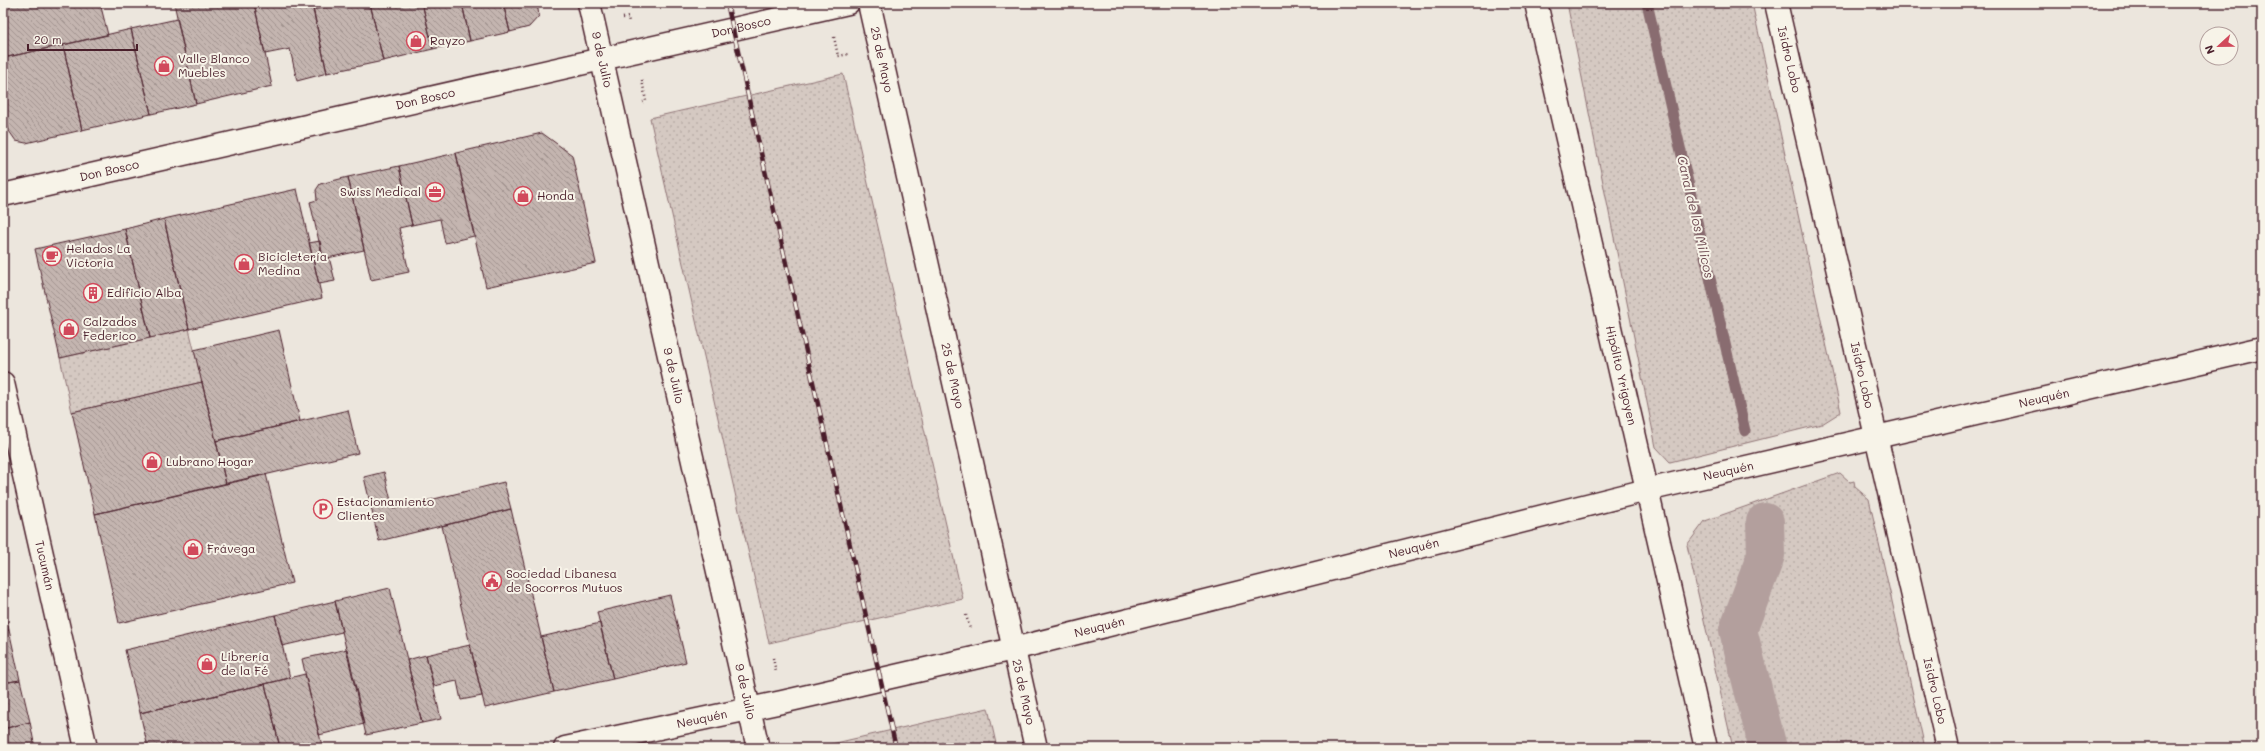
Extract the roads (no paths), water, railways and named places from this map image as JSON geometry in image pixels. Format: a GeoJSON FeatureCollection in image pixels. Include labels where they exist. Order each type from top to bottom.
{"type":"FeatureCollection","features":[{"type":"Feature","properties":{"kind":"street","name":"9 de Julio"},"geometry":{"type":"LineString","coordinates":[[590,3],[758,748]]}},
{"type":"Feature","properties":{"kind":"street","name":"Don Bosco"},"geometry":{"type":"LineString","coordinates":[[3,194],[602,60],[848,3]]}},
{"type":"Feature","properties":{"kind":"street","name":"25 de Mayo"},"geometry":{"type":"LineString","coordinates":[[869,3],[1036,748]]}},
{"type":"Feature","properties":{"kind":"street","name":"Hipólito Yrigoyen"},"geometry":{"type":"LineString","coordinates":[[1536,3],[1706,748]]}},
{"type":"Feature","properties":{"kind":"street","name":"Isidro Lobo"},"geometry":{"type":"LineString","coordinates":[[1776,3],[1948,748]]}},
{"type":"Feature","properties":{"kind":"street","name":"Neuquén"},"geometry":{"type":"LineString","coordinates":[[564,748],[749,709],[1013,649],[1647,490],[2262,348]]}},
{"type":"Feature","properties":{"kind":"street","name":"Tucumán"},"geometry":{"type":"LineString","coordinates":[[3,383],[86,748]]}},
{"type":"Feature","properties":{"kind":"waterway","name":"Canal de los Milicos"},"geometry":{"type":"LineString","coordinates":[[1647,3],[1745,431]]}},
{"type":"Feature","properties":{"kind":"waterway","name":"Canal de los Milicos"},"geometry":{"type":"LineString","coordinates":[[1765,522],[1766,555],[1738,630],[1768,748]]}},
{"type":"Feature","properties":{"kind":"railway"},"geometry":{"type":"LineString","coordinates":[[727,3],[896,748]]}},
{"type":"Feature","properties":{"kind":"place","name":"Rayzo"},"geometry":{"type":"Point","coordinates":[416,41]}},
{"type":"Feature","properties":{"kind":"place","name":"Valle Blanco Muebles"},"geometry":{"type":"Point","coordinates":[164,66]}},
{"type":"Feature","properties":{"kind":"place","name":"Swiss Medical"},"geometry":{"type":"Point","coordinates":[435,192]}},
{"type":"Feature","properties":{"kind":"place","name":"Honda"},"geometry":{"type":"Point","coordinates":[523,196]}},
{"type":"Feature","properties":{"kind":"place","name":"Helados La Victoria"},"geometry":{"type":"Point","coordinates":[52,256]}},
{"type":"Feature","properties":{"kind":"place","name":"Bicicletería Medina"},"geometry":{"type":"Point","coordinates":[244,264]}},
{"type":"Feature","properties":{"kind":"place","name":"Edificio Alba"},"geometry":{"type":"Point","coordinates":[93,293]}},
{"type":"Feature","properties":{"kind":"place","name":"Calzados Federico"},"geometry":{"type":"Point","coordinates":[69,329]}},
{"type":"Feature","properties":{"kind":"place","name":"Lubrano Hogar"},"geometry":{"type":"Point","coordinates":[152,462]}},
{"type":"Feature","properties":{"kind":"place","name":"Estacionamiento Clientes"},"geometry":{"type":"Point","coordinates":[323,509]}},
{"type":"Feature","properties":{"kind":"place","name":"Frávega"},"geometry":{"type":"Point","coordinates":[193,549]}},
{"type":"Feature","properties":{"kind":"place","name":"Sociedad Libanesa de Socorros Mutuos"},"geometry":{"type":"Point","coordinates":[492,581]}},
{"type":"Feature","properties":{"kind":"place","name":"Librería de la Fé"},"geometry":{"type":"Point","coordinates":[207,664]}}]}
